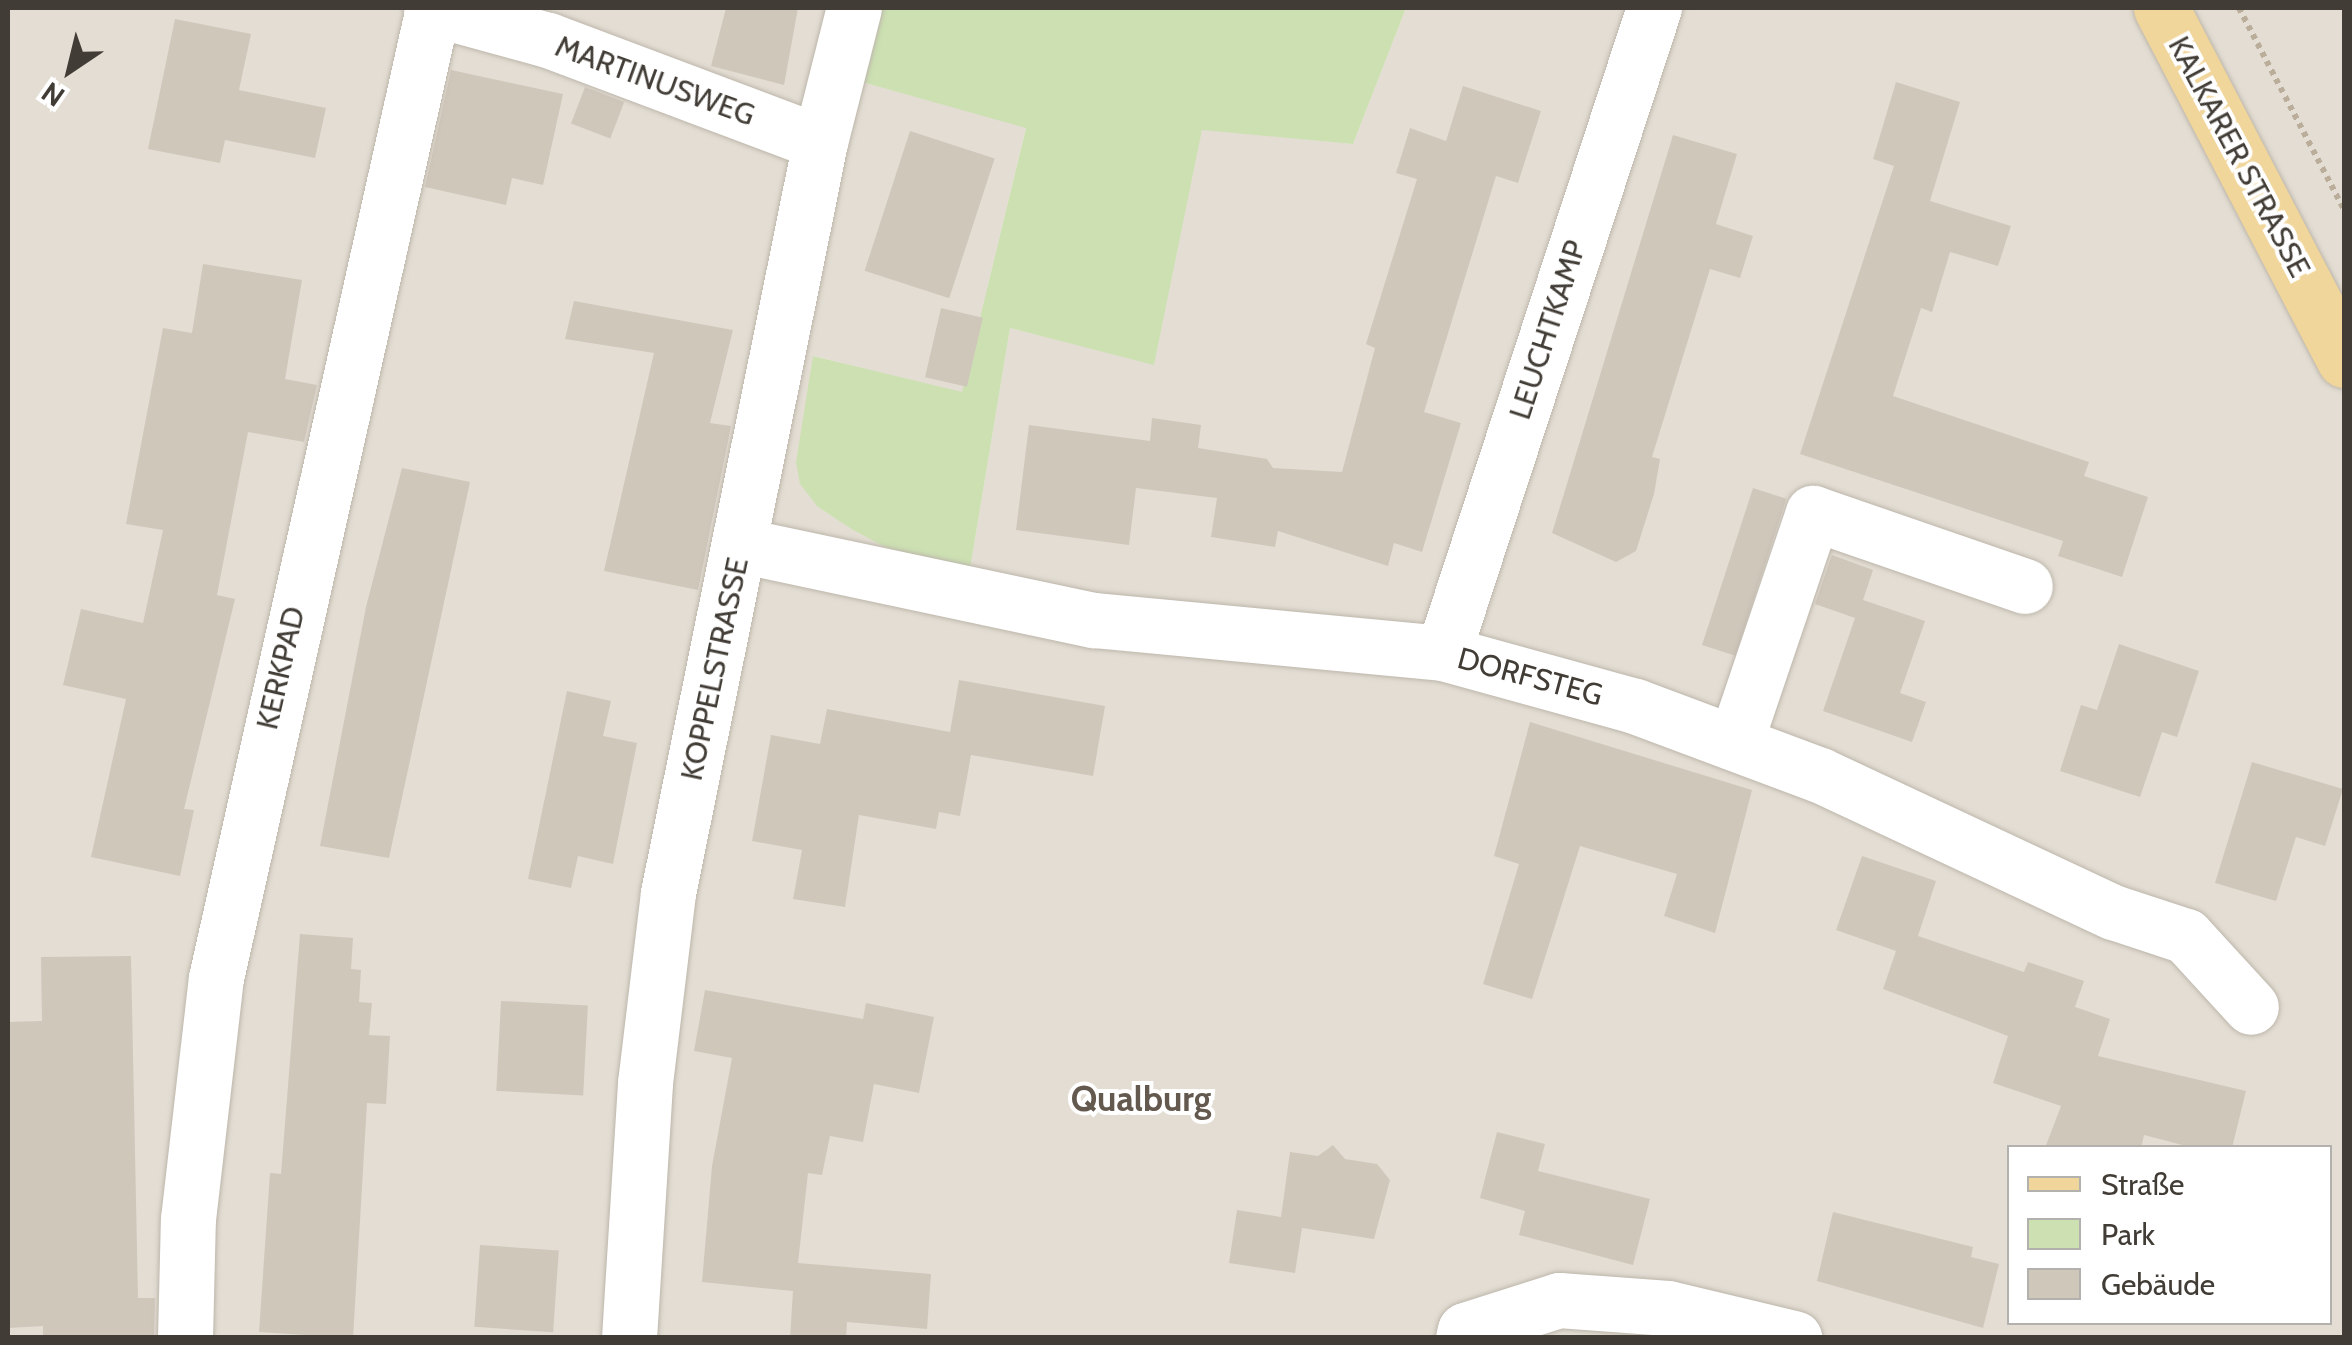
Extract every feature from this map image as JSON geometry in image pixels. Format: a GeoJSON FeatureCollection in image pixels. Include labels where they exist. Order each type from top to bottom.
{"type":"FeatureCollection","features":[{"type":"Feature","properties":{"kind":"main road","name":"KALKARER STRASSE"},"geometry":{"type":"LineString","coordinates":[[2160,8],[2344,360]]}},
{"type":"Feature","properties":{"kind":"street","name":"MARTINUSWEG"},"geometry":{"type":"LineString","coordinates":[[432,8],[548,40],[820,142]]}},
{"type":"Feature","properties":{"kind":"street","name":"KERKPAD"},"geometry":{"type":"LineString","coordinates":[[186,1338],[188,1219],[216,978],[432,8]]}},
{"type":"Feature","properties":{"kind":"street","name":"KOPPELSTRASSE"},"geometry":{"type":"LineString","coordinates":[[629,1338],[645,1083],[668,893],[820,142],[854,8]]}},
{"type":"Feature","properties":{"kind":"street","name":"LEUCHTKAMP"},"geometry":{"type":"LineString","coordinates":[[1444,652],[1654,8]]}},
{"type":"Feature","properties":{"kind":"street"},"geometry":{"type":"LineString","coordinates":[[1734,743],[1812,513],[2025,586]]}},
{"type":"Feature","properties":{"kind":"street","name":"DORFSTEG"},"geometry":{"type":"LineString","coordinates":[[740,546],[1094,620],[1444,652],[1635,706],[1820,775],[2113,912],[2186,936],[2250,1007]]}},
{"type":"Feature","properties":{"kind":"street"},"geometry":{"type":"LineString","coordinates":[[1463,1338],[1465,1330],[1559,1300],[1668,1308],[1794,1338]]}},
{"type":"Feature","properties":{"kind":"path"},"geometry":{"type":"LineString","coordinates":[[2239,8],[2344,210]]}},
{"type":"Feature","properties":{"kind":"shaded area"},"geometry":{"type":"Polygon","coordinates":[[[8,8],[879,8],[862,82],[1026,127],[962,393],[814,356],[796,462],[818,507],[853,530],[888,548],[970,569],[1010,328],[1154,364],[1202,129],[1353,144],[1406,8],[2344,8],[2344,1337],[8,1338],[8,8]]]}},
{"type":"Feature","properties":{"kind":"green space"},"geometry":{"type":"Polygon","coordinates":[[[879,8],[1406,8],[1353,144],[1202,130],[1154,365],[1010,328],[970,569],[887,548],[853,530],[818,507],[800,484],[796,462],[813,356],[962,392],[1026,128],[862,82],[879,8]]]}},
{"type":"Feature","properties":{"kind":"building"},"geometry":{"type":"Polygon","coordinates":[[[726,8],[798,8],[784,85],[711,66],[726,8]]]}},
{"type":"Feature","properties":{"kind":"building"},"geometry":{"type":"Polygon","coordinates":[[[175,19],[251,34],[239,90],[326,108],[315,158],[225,140],[220,163],[148,149],[175,19]]]}},
{"type":"Feature","properties":{"kind":"building"},"geometry":{"type":"Polygon","coordinates":[[[451,70],[563,94],[543,185],[512,178],[506,205],[425,187],[451,70]]]}},
{"type":"Feature","properties":{"kind":"building"},"geometry":{"type":"Polygon","coordinates":[[[1896,82],[1960,102],[1930,201],[2011,226],[1998,266],[1950,252],[1932,312],[1921,308],[1893,396],[2089,462],[2084,476],[2148,497],[2122,577],[2058,556],[2063,541],[1800,454],[1894,166],[1873,159],[1896,82]]]}},
{"type":"Feature","properties":{"kind":"building"},"geometry":{"type":"Polygon","coordinates":[[[1463,86],[1541,111],[1518,183],[1496,176],[1424,412],[1461,423],[1422,552],[1394,543],[1388,566],[1278,531],[1275,547],[1211,537],[1217,498],[1136,488],[1129,545],[1016,530],[1029,425],[1150,441],[1152,418],[1201,425],[1198,448],[1267,459],[1273,468],[1342,472],[1375,348],[1366,344],[1417,179],[1396,173],[1410,128],[1446,141],[1463,86]]]}},
{"type":"Feature","properties":{"kind":"building"},"geometry":{"type":"Polygon","coordinates":[[[585,87],[624,102],[610,138],[571,123],[585,87]]]}},
{"type":"Feature","properties":{"kind":"building"},"geometry":{"type":"Polygon","coordinates":[[[910,131],[995,159],[949,298],[865,271],[910,131]]]}},
{"type":"Feature","properties":{"kind":"building"},"geometry":{"type":"Polygon","coordinates":[[[1673,135],[1737,154],[1716,224],[1753,236],[1740,278],[1710,269],[1652,457],[1660,459],[1654,494],[1636,551],[1616,562],[1552,533],[1673,135]]]}},
{"type":"Feature","properties":{"kind":"building"},"geometry":{"type":"Polygon","coordinates":[[[203,264],[302,280],[285,379],[317,385],[304,442],[248,432],[217,595],[235,599],[184,809],[194,810],[180,876],[91,857],[126,699],[63,685],[81,609],[143,623],[163,530],[126,524],[163,328],[192,333],[203,264]]]}},
{"type":"Feature","properties":{"kind":"building"},"geometry":{"type":"Polygon","coordinates":[[[574,301],[733,330],[710,423],[731,426],[698,590],[604,571],[654,353],[565,339],[574,301]]]}},
{"type":"Feature","properties":{"kind":"building"},"geometry":{"type":"Polygon","coordinates":[[[941,308],[983,318],[967,387],[925,377],[941,308]]]}},
{"type":"Feature","properties":{"kind":"building"},"geometry":{"type":"Polygon","coordinates":[[[402,468],[470,482],[389,858],[320,846],[366,607],[402,468]]]}},
{"type":"Feature","properties":{"kind":"building"},"geometry":{"type":"Polygon","coordinates":[[[1753,488],[1786,499],[1735,656],[1702,645],[1753,488]]]}},
{"type":"Feature","properties":{"kind":"building"},"geometry":{"type":"Polygon","coordinates":[[[1832,555],[1873,570],[1863,600],[1925,621],[1900,693],[1926,702],[1912,742],[1823,711],[1855,618],[1815,604],[1832,555]]]}},
{"type":"Feature","properties":{"kind":"building"},"geometry":{"type":"Polygon","coordinates":[[[2119,644],[2199,671],[2177,737],[2162,732],[2140,797],[2060,771],[2081,705],[2097,710],[2119,644]]]}},
{"type":"Feature","properties":{"kind":"building"},"geometry":{"type":"Polygon","coordinates":[[[959,680],[1105,706],[1093,776],[971,755],[960,816],[939,812],[936,829],[859,815],[845,907],[793,899],[802,850],[752,841],[771,735],[820,744],[827,709],[950,732],[959,680]]]}},
{"type":"Feature","properties":{"kind":"building"},"geometry":{"type":"Polygon","coordinates":[[[567,691],[611,701],[603,736],[637,743],[613,864],[578,856],[571,888],[528,879],[567,691]]]}},
{"type":"Feature","properties":{"kind":"building"},"geometry":{"type":"Polygon","coordinates":[[[1530,722],[1752,790],[1715,933],[1664,916],[1677,874],[1580,846],[1532,999],[1483,984],[1519,864],[1494,856],[1530,722]]]}},
{"type":"Feature","properties":{"kind":"building"},"geometry":{"type":"Polygon","coordinates":[[[2252,762],[2343,789],[2325,846],[2296,837],[2276,901],[2215,883],[2252,762]]]}},
{"type":"Feature","properties":{"kind":"building"},"geometry":{"type":"Polygon","coordinates":[[[1862,856],[1936,881],[1918,936],[2024,972],[2028,962],[2084,981],[2075,1007],[2110,1019],[2098,1056],[2246,1091],[2233,1145],[2182,1145],[2144,1135],[2142,1145],[2046,1145],[2061,1106],[1993,1083],[2008,1036],[1883,989],[1896,951],[1836,930],[1862,856]]]}},
{"type":"Feature","properties":{"kind":"building"},"geometry":{"type":"Polygon","coordinates":[[[300,934],[353,938],[351,969],[361,970],[359,1002],[372,1003],[369,1035],[390,1036],[386,1104],[367,1103],[353,1338],[259,1332],[270,1173],[281,1174],[300,934]]]}},
{"type":"Feature","properties":{"kind":"building"},"geometry":{"type":"Polygon","coordinates":[[[131,956],[138,1298],[155,1298],[154,1338],[43,1338],[43,1326],[8,1328],[8,1022],[42,1021],[41,957],[131,956]]]}},
{"type":"Feature","properties":{"kind":"building"},"geometry":{"type":"Polygon","coordinates":[[[705,990],[863,1019],[866,1003],[934,1017],[919,1093],[874,1084],[863,1142],[830,1136],[822,1175],[808,1173],[798,1263],[931,1274],[927,1329],[847,1322],[846,1338],[790,1338],[793,1291],[702,1282],[712,1166],[732,1058],[694,1051],[705,990]]]}},
{"type":"Feature","properties":{"kind":"building"},"geometry":{"type":"Polygon","coordinates":[[[501,1001],[588,1006],[583,1095],[496,1091],[501,1001]]]}},
{"type":"Feature","properties":{"kind":"building"},"geometry":{"type":"Polygon","coordinates":[[[1497,1132],[1545,1144],[1538,1171],[1650,1199],[1633,1265],[1519,1235],[1525,1211],[1480,1198],[1497,1132]]]}},
{"type":"Feature","properties":{"kind":"building"},"geometry":{"type":"Polygon","coordinates":[[[1333,1145],[1345,1159],[1377,1164],[1390,1180],[1374,1239],[1302,1228],[1295,1273],[1229,1263],[1237,1210],[1281,1217],[1290,1152],[1318,1156],[1333,1145]]]}},
{"type":"Feature","properties":{"kind":"building"},"geometry":{"type":"Polygon","coordinates":[[[1833,1212],[1973,1247],[1971,1257],[1999,1264],[1983,1328],[1817,1281],[1833,1212]]]}},
{"type":"Feature","properties":{"kind":"building"},"geometry":{"type":"Polygon","coordinates":[[[480,1245],[559,1251],[553,1332],[474,1327],[480,1245]]]}},
{"type":"Feature","properties":{"kind":"district","name":"Qualburg"},"geometry":{"type":"Point","coordinates":[1141,1099]}}]}
